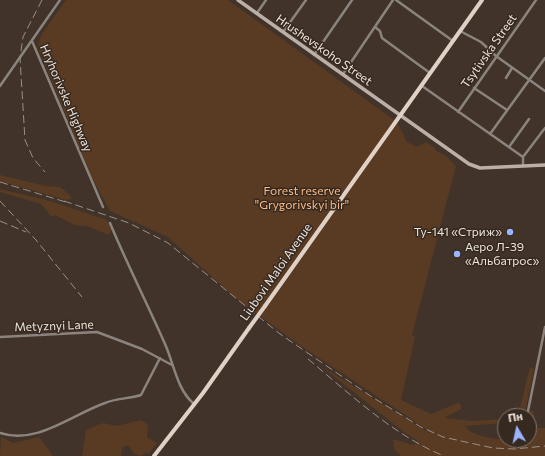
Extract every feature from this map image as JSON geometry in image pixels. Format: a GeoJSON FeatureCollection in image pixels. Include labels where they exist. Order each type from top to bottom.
{"type":"FeatureCollection","features":[{"type":"Feature","properties":{"kind":"main road","name":"Liubovi Maloi Avenue"},"geometry":{"type":"LineString","coordinates":[[154,456],[194,404],[265,306],[482,0]]}},
{"type":"Feature","properties":{"kind":"street","name":"Hryhorivske Highway"},"geometry":{"type":"LineString","coordinates":[[60,0],[32,42],[103,207]]}},
{"type":"Feature","properties":{"kind":"street","name":"Hrushevskoho Street"},"geometry":{"type":"LineString","coordinates":[[239,0],[314,56],[469,164],[480,168],[545,165]]}},
{"type":"Feature","properties":{"kind":"street"},"geometry":{"type":"LineString","coordinates":[[257,13],[266,0]]}},
{"type":"Feature","properties":{"kind":"street"},"geometry":{"type":"LineString","coordinates":[[282,33],[306,0]]}},
{"type":"Feature","properties":{"kind":"street"},"geometry":{"type":"LineString","coordinates":[[314,56],[352,0]]}},
{"type":"Feature","properties":{"kind":"street"},"geometry":{"type":"LineString","coordinates":[[342,75],[393,0]]}},
{"type":"Feature","properties":{"kind":"street"},"geometry":{"type":"LineString","coordinates":[[396,0],[452,41]]}},
{"type":"Feature","properties":{"kind":"street","name":"Tsytivska Street"},"geometry":{"type":"LineString","coordinates":[[458,112],[536,0]]}},
{"type":"Feature","properties":{"kind":"street"},"geometry":{"type":"LineString","coordinates":[[375,27],[380,31],[382,38],[430,72]]}},
{"type":"Feature","properties":{"kind":"street"},"geometry":{"type":"LineString","coordinates":[[460,31],[481,42],[496,56],[545,91]]}},
{"type":"Feature","properties":{"kind":"street"},"geometry":{"type":"LineString","coordinates":[[0,86],[32,42]]}},
{"type":"Feature","properties":{"kind":"street"},"geometry":{"type":"LineString","coordinates":[[490,134],[545,58]]}},
{"type":"Feature","properties":{"kind":"street"},"geometry":{"type":"LineString","coordinates":[[506,78],[512,68]]}},
{"type":"Feature","properties":{"kind":"street"},"geometry":{"type":"LineString","coordinates":[[421,85],[523,157]]}},
{"type":"Feature","properties":{"kind":"street"},"geometry":{"type":"LineString","coordinates":[[474,88],[507,110]]}},
{"type":"Feature","properties":{"kind":"street"},"geometry":{"type":"LineString","coordinates":[[509,147],[529,119]]}},
{"type":"Feature","properties":{"kind":"street"},"geometry":{"type":"LineString","coordinates":[[522,166],[523,157],[545,130]]}},
{"type":"Feature","properties":{"kind":"street"},"geometry":{"type":"LineString","coordinates":[[110,223],[187,398],[194,404]]}},
{"type":"Feature","properties":{"kind":"street"},"geometry":{"type":"LineString","coordinates":[[529,408],[545,327]]}},
{"type":"Feature","properties":{"kind":"street","name":"Metyznyi Lane"},"geometry":{"type":"LineString","coordinates":[[0,337],[97,332],[142,349],[173,366]]}},
{"type":"Feature","properties":{"kind":"street"},"geometry":{"type":"LineString","coordinates":[[1,434],[14,436],[40,433],[105,403],[141,395],[160,358]]}},
{"type":"Feature","properties":{"kind":"green space","name":"Forest reserve \"Grygorivskyi bir\""},"geometry":{"type":"Polygon","coordinates":[[[66,0],[228,0],[397,122],[407,142],[417,147],[426,142],[434,147],[436,151],[446,156],[456,166],[412,335],[415,337],[401,400],[431,414],[458,403],[461,405],[461,409],[444,418],[473,421],[497,420],[497,424],[464,426],[477,435],[497,439],[497,448],[537,448],[537,428],[545,428],[545,456],[401,456],[394,449],[393,439],[413,445],[418,441],[404,432],[321,366],[431,434],[425,428],[301,346],[237,299],[168,237],[110,211],[91,176],[38,47],[41,35],[66,0]]]}},
{"type":"Feature","properties":{"kind":"green space"},"geometry":{"type":"Polygon","coordinates":[[[0,175],[46,186],[60,187],[71,196],[71,199],[66,200],[0,181],[0,175]]]}},
{"type":"Feature","properties":{"kind":"green space"},"geometry":{"type":"Polygon","coordinates":[[[0,189],[50,201],[107,220],[111,230],[109,235],[87,226],[75,225],[55,215],[52,217],[41,204],[0,192],[0,189]]]}},
{"type":"Feature","properties":{"kind":"green space"},"geometry":{"type":"Polygon","coordinates":[[[530,367],[534,369],[526,408],[520,408],[530,367]]]}},
{"type":"Feature","properties":{"kind":"green space"},"geometry":{"type":"Polygon","coordinates":[[[141,420],[148,425],[147,437],[157,443],[148,454],[146,452],[142,456],[134,454],[128,445],[122,448],[121,456],[82,456],[86,430],[103,423],[117,426],[141,420]]]}},
{"type":"Feature","properties":{"kind":"green space"},"geometry":{"type":"Polygon","coordinates":[[[1,437],[13,443],[39,437],[53,456],[0,456],[1,437]]]}},
{"type":"Feature","properties":{"kind":"railway"},"geometry":{"type":"LineString","coordinates":[[42,0],[23,37],[20,58],[25,140],[33,158],[45,172]]}},
{"type":"Feature","properties":{"kind":"railway"},"geometry":{"type":"LineString","coordinates":[[0,182],[69,203]]}},
{"type":"Feature","properties":{"kind":"railway"},"geometry":{"type":"LineString","coordinates":[[0,201],[36,240],[82,297]]}},
{"type":"Feature","properties":{"kind":"railway"},"geometry":{"type":"LineString","coordinates":[[64,201],[129,223],[168,243],[280,334],[372,397],[421,427],[443,437],[493,448],[514,449],[545,446]]}},
{"type":"Feature","properties":{"kind":"railway"},"geometry":{"type":"LineString","coordinates":[[0,221],[26,232]]}},
{"type":"Feature","properties":{"kind":"railway"},"geometry":{"type":"LineString","coordinates":[[308,359],[373,413],[407,437],[444,456]]}},
{"type":"Feature","properties":{"kind":"place","name":"Ту-141 «Стриж»"},"geometry":{"type":"Point","coordinates":[510,232]}},
{"type":"Feature","properties":{"kind":"place","name":"Аеро Л-39 «Альбатрос»"},"geometry":{"type":"Point","coordinates":[457,254]}}]}
